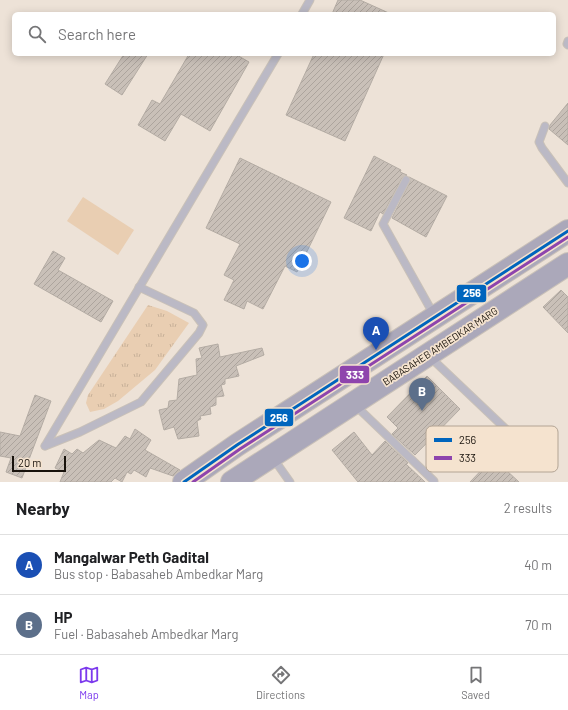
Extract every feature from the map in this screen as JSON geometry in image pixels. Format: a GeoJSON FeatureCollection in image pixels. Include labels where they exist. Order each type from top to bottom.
{"type":"FeatureCollection","features":[{"type":"Feature","properties":{"kind":"main road"},"geometry":{"type":"LineString","coordinates":[[184,482],[237,445],[568,231]]}},
{"type":"Feature","properties":{"kind":"main road","name":"BABASAHEB AMBEDKAR MARG"},"geometry":{"type":"LineString","coordinates":[[232,482],[271,455],[568,264]]}},
{"type":"Feature","properties":{"kind":"lane"},"geometry":{"type":"LineString","coordinates":[[303,12],[310,0]]}},
{"type":"Feature","properties":{"kind":"lane"},"geometry":{"type":"LineString","coordinates":[[139,288],[194,313],[203,325],[199,333],[141,402],[80,432],[45,446],[277,56]]}},
{"type":"Feature","properties":{"kind":"lane"},"geometry":{"type":"LineString","coordinates":[[545,126],[539,142],[568,183]]}},
{"type":"Feature","properties":{"kind":"lane"},"geometry":{"type":"LineString","coordinates":[[406,180],[383,224],[435,317]]}},
{"type":"Feature","properties":{"kind":"lane"},"geometry":{"type":"LineString","coordinates":[[427,355],[502,426]]}},
{"type":"Feature","properties":{"kind":"lane"},"geometry":{"type":"LineString","coordinates":[[353,403],[434,481]]}},
{"type":"Feature","properties":{"kind":"lane"},"geometry":{"type":"LineString","coordinates":[[271,455],[290,482]]}},
{"type":"Feature","properties":{"kind":"green space"},"geometry":{"type":"Polygon","coordinates":[[[83,197],[134,230],[118,255],[67,221],[83,197]]]}},
{"type":"Feature","properties":{"kind":"green space"},"geometry":{"type":"Polygon","coordinates":[[[148,305],[167,311],[189,323],[155,370],[118,401],[104,409],[90,412],[86,403],[88,395],[148,305]]]}},
{"type":"Feature","properties":{"kind":"building"},"geometry":{"type":"Polygon","coordinates":[[[338,0],[360,0],[387,12],[333,12],[338,0]]]}},
{"type":"Feature","properties":{"kind":"building"},"geometry":{"type":"Polygon","coordinates":[[[123,56],[147,56],[122,95],[105,84],[123,56]]]}},
{"type":"Feature","properties":{"kind":"building"},"geometry":{"type":"Polygon","coordinates":[[[188,56],[238,56],[249,62],[210,131],[181,114],[165,141],[138,125],[152,100],[160,104],[188,56]]]}},
{"type":"Feature","properties":{"kind":"building"},"geometry":{"type":"Polygon","coordinates":[[[313,56],[383,56],[345,141],[286,115],[313,56]]]}},
{"type":"Feature","properties":{"kind":"building"},"geometry":{"type":"Polygon","coordinates":[[[568,103],[568,145],[549,129],[550,125],[568,103]]]}},
{"type":"Feature","properties":{"kind":"building"},"geometry":{"type":"Polygon","coordinates":[[[374,156],[401,170],[400,172],[407,175],[402,178],[383,214],[380,212],[371,231],[344,218],[374,156]]]}},
{"type":"Feature","properties":{"kind":"building"},"geometry":{"type":"Polygon","coordinates":[[[240,158],[331,202],[297,272],[285,266],[263,309],[247,301],[244,309],[224,300],[234,280],[224,275],[240,244],[206,228],[240,158]]]}},
{"type":"Feature","properties":{"kind":"building"},"geometry":{"type":"Polygon","coordinates":[[[409,177],[447,196],[426,237],[392,218],[410,182],[409,177]]]}},
{"type":"Feature","properties":{"kind":"building"},"geometry":{"type":"Polygon","coordinates":[[[53,251],[65,258],[58,270],[113,301],[101,322],[34,284],[53,251]]]}},
{"type":"Feature","properties":{"kind":"building"},"geometry":{"type":"Polygon","coordinates":[[[561,290],[568,297],[568,333],[543,307],[561,290]]]}},
{"type":"Feature","properties":{"kind":"building"},"geometry":{"type":"Polygon","coordinates":[[[218,344],[220,357],[262,348],[264,355],[236,366],[239,376],[225,379],[225,384],[221,385],[224,396],[216,397],[216,405],[210,407],[211,414],[200,416],[201,419],[197,421],[199,436],[178,439],[174,427],[164,430],[159,410],[168,408],[169,401],[177,400],[179,379],[197,375],[196,359],[202,358],[199,348],[218,344]]]}},
{"type":"Feature","properties":{"kind":"building"},"geometry":{"type":"Polygon","coordinates":[[[427,376],[460,409],[443,426],[426,426],[426,444],[415,455],[392,434],[398,428],[387,417],[427,376]]]}},
{"type":"Feature","properties":{"kind":"building"},"geometry":{"type":"Polygon","coordinates":[[[35,395],[51,401],[22,478],[6,472],[11,458],[0,456],[0,432],[20,436],[35,395]]]}},
{"type":"Feature","properties":{"kind":"building"},"geometry":{"type":"Polygon","coordinates":[[[135,429],[151,440],[145,450],[180,470],[173,476],[150,468],[146,477],[134,470],[131,474],[127,472],[122,482],[115,478],[111,482],[60,482],[64,472],[55,468],[64,449],[72,454],[77,449],[83,453],[99,440],[116,448],[125,436],[130,439],[135,429]]]}},
{"type":"Feature","properties":{"kind":"building"},"geometry":{"type":"Polygon","coordinates":[[[354,432],[372,455],[385,441],[425,482],[358,482],[332,450],[354,432]]]}},
{"type":"Feature","properties":{"kind":"building"},"geometry":{"type":"Polygon","coordinates":[[[480,472],[508,472],[519,482],[470,482],[480,472]]]}},
{"type":"Feature","properties":{"kind":"transit line","name":"256"},"geometry":{"type":"LineString","coordinates":[[184,482],[237,445],[568,231]]}},
{"type":"Feature","properties":{"kind":"transit line","name":"333"},"geometry":{"type":"LineString","coordinates":[[193,482],[240,449],[568,237]]}},
{"type":"Feature","properties":{"kind":"place","name":"Mangalwar Peth Gadital"},"geometry":{"type":"Point","coordinates":[376,350]}},
{"type":"Feature","properties":{"kind":"place","name":"HP"},"geometry":{"type":"Point","coordinates":[422,411]}}]}
